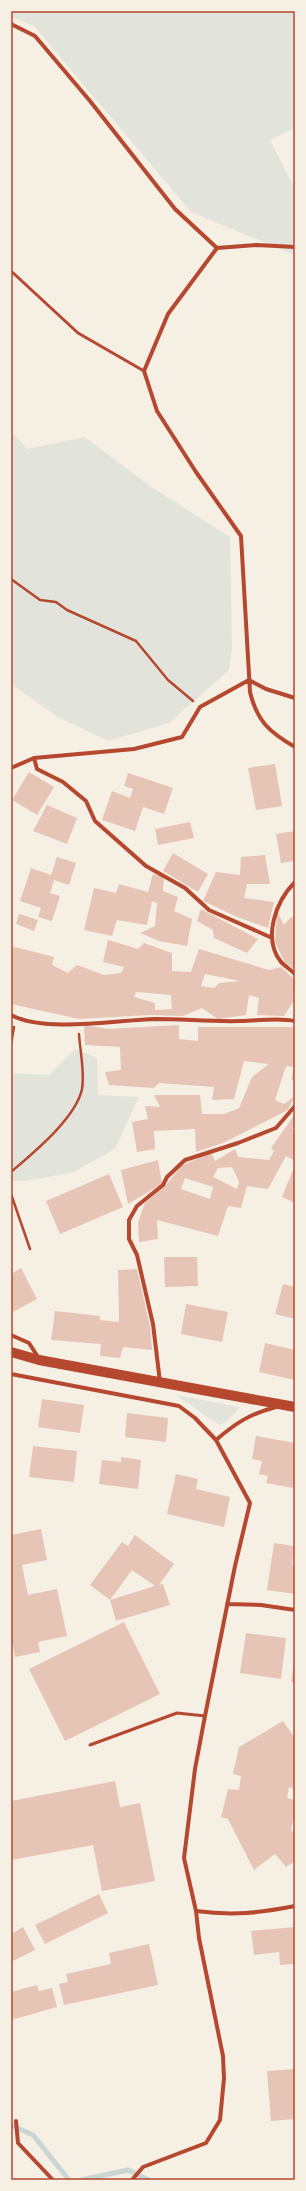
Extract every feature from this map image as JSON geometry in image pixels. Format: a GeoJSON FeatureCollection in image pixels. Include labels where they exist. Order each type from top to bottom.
{"type":"FeatureCollection","features":[{"type":"Feature","properties":{"kind":"main road"},"geometry":{"type":"LineString","coordinates":[[11,1352],[39,1360],[295,1407]]}},
{"type":"Feature","properties":{"kind":"street"},"geometry":{"type":"LineString","coordinates":[[11,24],[35,36],[90,101],[175,209],[217,248],[257,245],[295,246]]}},
{"type":"Feature","properties":{"kind":"street"},"geometry":{"type":"LineString","coordinates":[[217,248],[168,314],[144,371],[157,411],[196,472],[242,536],[250,692],[255,711],[275,736],[295,747]]}},
{"type":"Feature","properties":{"kind":"street"},"geometry":{"type":"LineString","coordinates":[[249,680],[266,689],[295,698]]}},
{"type":"Feature","properties":{"kind":"street"},"geometry":{"type":"LineString","coordinates":[[11,768],[34,758],[134,749],[182,737],[200,707],[249,680]]}},
{"type":"Feature","properties":{"kind":"street"},"geometry":{"type":"LineString","coordinates":[[34,758],[37,770],[63,782],[86,801],[95,821],[146,866],[185,888],[209,910],[270,937]]}},
{"type":"Feature","properties":{"kind":"street"},"geometry":{"type":"LineString","coordinates":[[295,882],[278,903],[270,937],[280,961],[295,974]]}},
{"type":"Feature","properties":{"kind":"street"},"geometry":{"type":"LineString","coordinates":[[11,1015],[17,1018],[48,1024],[78,1024],[157,1019],[240,1022],[285,1019],[295,1021]]}},
{"type":"Feature","properties":{"kind":"street"},"geometry":{"type":"LineString","coordinates":[[160,1383],[153,1324],[137,1255],[129,1239],[129,1220],[137,1206],[163,1184],[167,1177],[185,1160],[238,1143],[276,1128],[295,1106]]}},
{"type":"Feature","properties":{"kind":"street"},"geometry":{"type":"LineString","coordinates":[[11,1335],[29,1343],[39,1360]]}},
{"type":"Feature","properties":{"kind":"street"},"geometry":{"type":"LineString","coordinates":[[11,1374],[179,1406],[195,1418],[216,1440],[250,1503],[227,1604],[195,1769],[184,1858],[196,1911],[199,1938],[223,2056],[224,2078],[220,2120],[206,2143],[143,2167],[134,2179]]}},
{"type":"Feature","properties":{"kind":"street"},"geometry":{"type":"LineString","coordinates":[[216,1440],[237,1422],[253,1414],[284,1404]]}},
{"type":"Feature","properties":{"kind":"street"},"geometry":{"type":"LineString","coordinates":[[227,1604],[261,1605],[295,1610]]}},
{"type":"Feature","properties":{"kind":"street"},"geometry":{"type":"LineString","coordinates":[[196,1911],[219,1914],[252,1914],[295,1906]]}},
{"type":"Feature","properties":{"kind":"street"},"geometry":{"type":"LineString","coordinates":[[16,2121],[18,2143],[53,2180]]}},
{"type":"Feature","properties":{"kind":"lane"},"geometry":{"type":"LineString","coordinates":[[11,271],[78,333],[144,371]]}},
{"type":"Feature","properties":{"kind":"lane"},"geometry":{"type":"LineString","coordinates":[[90,1745],[176,1713],[205,1716]]}},
{"type":"Feature","properties":{"kind":"path"},"geometry":{"type":"LineString","coordinates":[[11,579],[40,600],[56,602],[67,610],[136,641],[168,680],[200,707]]}},
{"type":"Feature","properties":{"kind":"path"},"geometry":{"type":"LineString","coordinates":[[11,1044],[17,1018]]}},
{"type":"Feature","properties":{"kind":"path"},"geometry":{"type":"LineString","coordinates":[[11,1172],[32,1154],[72,1111],[82,1089],[78,1024]]}},
{"type":"Feature","properties":{"kind":"path"},"geometry":{"type":"LineString","coordinates":[[11,1194],[30,1249]]}},
{"type":"Feature","properties":{"kind":"shaded area"},"geometry":{"type":"Polygon","coordinates":[[[11,11],[295,11],[295,128],[270,140],[295,189],[295,255],[191,212],[34,26],[11,17],[11,11]]]}},
{"type":"Feature","properties":{"kind":"shaded area"},"geometry":{"type":"Polygon","coordinates":[[[11,431],[27,449],[85,437],[153,488],[230,537],[232,648],[229,670],[169,723],[108,741],[58,717],[11,684],[11,431]]]}},
{"type":"Feature","properties":{"kind":"shaded area"},"geometry":{"type":"Polygon","coordinates":[[[75,1049],[97,1058],[98,1095],[139,1097],[115,1149],[74,1172],[26,1181],[11,1181],[11,1073],[49,1075],[75,1049]]]}},
{"type":"Feature","properties":{"kind":"shaded area"},"geometry":{"type":"Polygon","coordinates":[[[176,1395],[240,1407],[226,1422],[219,1425],[176,1395]]]}},
{"type":"Feature","properties":{"kind":"building"},"geometry":{"type":"Polygon","coordinates":[[[275,764],[282,806],[256,810],[248,768],[275,764]]]}},
{"type":"Feature","properties":{"kind":"building"},"geometry":{"type":"Polygon","coordinates":[[[29,772],[54,787],[37,815],[12,800],[29,772]]]}},
{"type":"Feature","properties":{"kind":"building"},"geometry":{"type":"Polygon","coordinates":[[[128,773],[173,788],[164,814],[143,807],[135,831],[102,820],[112,791],[130,798],[133,789],[124,786],[128,773]]]}},
{"type":"Feature","properties":{"kind":"building"},"geometry":{"type":"Polygon","coordinates":[[[47,805],[77,818],[67,844],[33,831],[47,805]]]}},
{"type":"Feature","properties":{"kind":"building"},"geometry":{"type":"Polygon","coordinates":[[[190,822],[194,838],[158,845],[155,829],[190,822]]]}},
{"type":"Feature","properties":{"kind":"building"},"geometry":{"type":"Polygon","coordinates":[[[295,831],[295,861],[281,863],[276,834],[295,831]]]}},
{"type":"Feature","properties":{"kind":"building"},"geometry":{"type":"Polygon","coordinates":[[[173,853],[208,874],[198,892],[163,871],[173,853]]]}},
{"type":"Feature","properties":{"kind":"building"},"geometry":{"type":"Polygon","coordinates":[[[265,855],[270,884],[247,884],[244,898],[274,902],[268,928],[235,916],[203,901],[216,872],[240,875],[241,857],[265,855]]]}},
{"type":"Feature","properties":{"kind":"building"},"geometry":{"type":"Polygon","coordinates":[[[57,857],[76,863],[69,885],[54,880],[50,893],[60,896],[52,921],[38,917],[41,908],[20,901],[31,868],[51,875],[57,857]]]}},
{"type":"Feature","properties":{"kind":"building"},"geometry":{"type":"Polygon","coordinates":[[[153,874],[164,877],[163,891],[178,897],[174,911],[192,919],[187,946],[159,941],[140,933],[155,926],[157,903],[152,901],[147,925],[117,920],[112,936],[84,930],[94,888],[116,893],[119,884],[148,892],[153,874]]]}},
{"type":"Feature","properties":{"kind":"building"},"geometry":{"type":"Polygon","coordinates":[[[201,909],[258,939],[247,953],[214,938],[213,930],[197,921],[201,909]]]}},
{"type":"Feature","properties":{"kind":"building"},"geometry":{"type":"Polygon","coordinates":[[[277,911],[284,925],[291,917],[295,918],[295,970],[284,961],[275,942],[277,911]]]}},
{"type":"Feature","properties":{"kind":"building"},"geometry":{"type":"Polygon","coordinates":[[[19,914],[38,920],[34,931],[16,924],[19,914]]]}},
{"type":"Feature","properties":{"kind":"building"},"geometry":{"type":"Polygon","coordinates":[[[108,940],[138,949],[144,943],[172,953],[172,971],[191,972],[199,949],[269,970],[281,967],[295,980],[293,1002],[284,1016],[257,1015],[259,998],[249,995],[246,1015],[218,1019],[202,1008],[183,1016],[149,1015],[79,1019],[11,1004],[11,946],[54,957],[52,965],[68,973],[77,965],[104,975],[121,973],[124,967],[103,962],[108,940]],[[205,974],[201,986],[214,988],[219,983],[240,981],[205,974]],[[136,992],[134,997],[155,1003],[155,1010],[172,1009],[171,995],[136,992]]]}},
{"type":"Feature","properties":{"kind":"building"},"geometry":{"type":"Polygon","coordinates":[[[84,1025],[108,1029],[179,1025],[179,1039],[198,1041],[198,1027],[295,1027],[295,1081],[291,1079],[294,1067],[286,1066],[275,1100],[284,1104],[295,1096],[288,1110],[223,1143],[196,1152],[195,1129],[154,1131],[155,1149],[137,1152],[132,1122],[148,1119],[145,1106],[160,1107],[154,1095],[200,1095],[202,1114],[224,1114],[239,1108],[252,1077],[269,1064],[244,1061],[234,1099],[212,1100],[214,1087],[159,1083],[154,1088],[109,1085],[105,1072],[121,1070],[120,1047],[85,1045],[84,1025]]]}},
{"type":"Feature","properties":{"kind":"building"},"geometry":{"type":"Polygon","coordinates":[[[295,1114],[295,1124],[292,1129],[295,1130],[295,1161],[286,1156],[268,1189],[247,1186],[241,1208],[228,1206],[218,1236],[157,1220],[158,1239],[139,1242],[138,1222],[145,1203],[167,1184],[181,1166],[211,1152],[215,1161],[235,1149],[238,1157],[269,1160],[274,1151],[271,1148],[295,1114]],[[232,1167],[218,1168],[213,1177],[237,1189],[239,1182],[232,1167]],[[185,1178],[181,1189],[210,1199],[213,1187],[185,1178]]]}},
{"type":"Feature","properties":{"kind":"building"},"geometry":{"type":"Polygon","coordinates":[[[158,1160],[162,1184],[128,1204],[121,1170],[158,1160]]]}},
{"type":"Feature","properties":{"kind":"building"},"geometry":{"type":"Polygon","coordinates":[[[293,1170],[295,1171],[295,1203],[282,1197],[293,1170]]]}},
{"type":"Feature","properties":{"kind":"building"},"geometry":{"type":"Polygon","coordinates":[[[109,1174],[123,1207],[60,1234],[46,1201],[109,1174]]]}},
{"type":"Feature","properties":{"kind":"building"},"geometry":{"type":"Polygon","coordinates":[[[164,1257],[197,1257],[198,1286],[165,1287],[164,1257]]]}},
{"type":"Feature","properties":{"kind":"building"},"geometry":{"type":"Polygon","coordinates":[[[21,1268],[37,1299],[11,1313],[11,1274],[21,1268]]]}},
{"type":"Feature","properties":{"kind":"building"},"geometry":{"type":"Polygon","coordinates":[[[137,1269],[150,1326],[152,1350],[123,1347],[120,1358],[100,1356],[101,1344],[51,1340],[55,1311],[100,1316],[100,1320],[119,1322],[118,1270],[137,1269]]]}},
{"type":"Feature","properties":{"kind":"building"},"geometry":{"type":"Polygon","coordinates":[[[283,1284],[295,1287],[295,1319],[275,1314],[283,1284]]]}},
{"type":"Feature","properties":{"kind":"building"},"geometry":{"type":"Polygon","coordinates":[[[186,1304],[228,1312],[222,1342],[181,1334],[186,1304]]]}},
{"type":"Feature","properties":{"kind":"building"},"geometry":{"type":"Polygon","coordinates":[[[265,1343],[295,1350],[295,1380],[259,1372],[265,1343]]]}},
{"type":"Feature","properties":{"kind":"building"},"geometry":{"type":"Polygon","coordinates":[[[42,1399],[84,1405],[80,1433],[38,1427],[42,1399]]]}},
{"type":"Feature","properties":{"kind":"building"},"geometry":{"type":"Polygon","coordinates":[[[127,1413],[168,1418],[166,1442],[125,1437],[127,1413]]]}},
{"type":"Feature","properties":{"kind":"building"},"geometry":{"type":"Polygon","coordinates":[[[256,1436],[295,1443],[295,1475],[293,1488],[266,1483],[268,1476],[259,1474],[262,1461],[252,1459],[256,1436]]]}},
{"type":"Feature","properties":{"kind":"building"},"geometry":{"type":"Polygon","coordinates":[[[33,1446],[77,1451],[74,1482],[29,1477],[33,1446]]]}},
{"type":"Feature","properties":{"kind":"building"},"geometry":{"type":"Polygon","coordinates":[[[121,1457],[141,1460],[138,1489],[99,1484],[102,1460],[121,1462],[121,1457]]]}},
{"type":"Feature","properties":{"kind":"building"},"geometry":{"type":"Polygon","coordinates":[[[176,1474],[198,1479],[196,1489],[230,1497],[224,1527],[167,1514],[176,1474]]]}},
{"type":"Feature","properties":{"kind":"building"},"geometry":{"type":"Polygon","coordinates":[[[41,1529],[47,1560],[22,1565],[28,1595],[57,1589],[67,1636],[38,1642],[40,1652],[15,1657],[11,1636],[11,1535],[41,1529]]]}},
{"type":"Feature","properties":{"kind":"building"},"geometry":{"type":"Polygon","coordinates":[[[135,1535],[174,1564],[159,1585],[163,1584],[170,1605],[116,1621],[110,1600],[90,1585],[122,1542],[128,1546],[135,1535]],[[132,1570],[110,1600],[155,1586],[132,1570]]]}},
{"type":"Feature","properties":{"kind":"building"},"geometry":{"type":"Polygon","coordinates":[[[274,1543],[294,1546],[292,1565],[295,1565],[295,1594],[267,1590],[274,1543]]]}},
{"type":"Feature","properties":{"kind":"building"},"geometry":{"type":"Polygon","coordinates":[[[124,1622],[160,1694],[65,1741],[29,1669],[124,1622]]]}},
{"type":"Feature","properties":{"kind":"building"},"geometry":{"type":"Polygon","coordinates":[[[246,1633],[286,1638],[281,1679],[240,1673],[246,1633]]]}},
{"type":"Feature","properties":{"kind":"building"},"geometry":{"type":"Polygon","coordinates":[[[295,1661],[295,1683],[291,1682],[295,1661]]]}},
{"type":"Feature","properties":{"kind":"building"},"geometry":{"type":"Polygon","coordinates":[[[283,1721],[295,1738],[295,1789],[289,1787],[287,1798],[295,1800],[295,1812],[291,1830],[295,1834],[295,1861],[286,1867],[275,1854],[254,1870],[228,1819],[221,1817],[228,1789],[239,1790],[241,1776],[233,1774],[239,1747],[283,1721]]]}},
{"type":"Feature","properties":{"kind":"building"},"geometry":{"type":"Polygon","coordinates":[[[115,1781],[120,1807],[140,1803],[155,1881],[102,1891],[93,1845],[11,1860],[11,1801],[115,1781]]]}},
{"type":"Feature","properties":{"kind":"building"},"geometry":{"type":"Polygon","coordinates":[[[99,1894],[108,1913],[45,1944],[35,1925],[99,1894]]]}},
{"type":"Feature","properties":{"kind":"building"},"geometry":{"type":"Polygon","coordinates":[[[23,1927],[35,1950],[11,1962],[11,1934],[23,1927]]]}},
{"type":"Feature","properties":{"kind":"building"},"geometry":{"type":"Polygon","coordinates":[[[295,1927],[295,1964],[280,1965],[279,1952],[254,1955],[251,1931],[295,1927]]]}},
{"type":"Feature","properties":{"kind":"building"},"geometry":{"type":"Polygon","coordinates":[[[149,1944],[158,1985],[64,2005],[59,1984],[68,1982],[66,1974],[111,1964],[109,1953],[149,1944]]]}},
{"type":"Feature","properties":{"kind":"building"},"geometry":{"type":"Polygon","coordinates":[[[37,1985],[39,1991],[52,1988],[57,2007],[11,2020],[11,1992],[37,1985]]]}},
{"type":"Feature","properties":{"kind":"building"},"geometry":{"type":"Polygon","coordinates":[[[295,2069],[295,2119],[271,2121],[267,2071],[295,2069]]]}},
{"type":"Feature","properties":{"kind":"waterway"},"geometry":{"type":"LineString","coordinates":[[11,2125],[33,2135],[69,2180]]}},
{"type":"Feature","properties":{"kind":"waterway"},"geometry":{"type":"LineString","coordinates":[[81,2180],[128,2170],[149,2180]]}}]}
